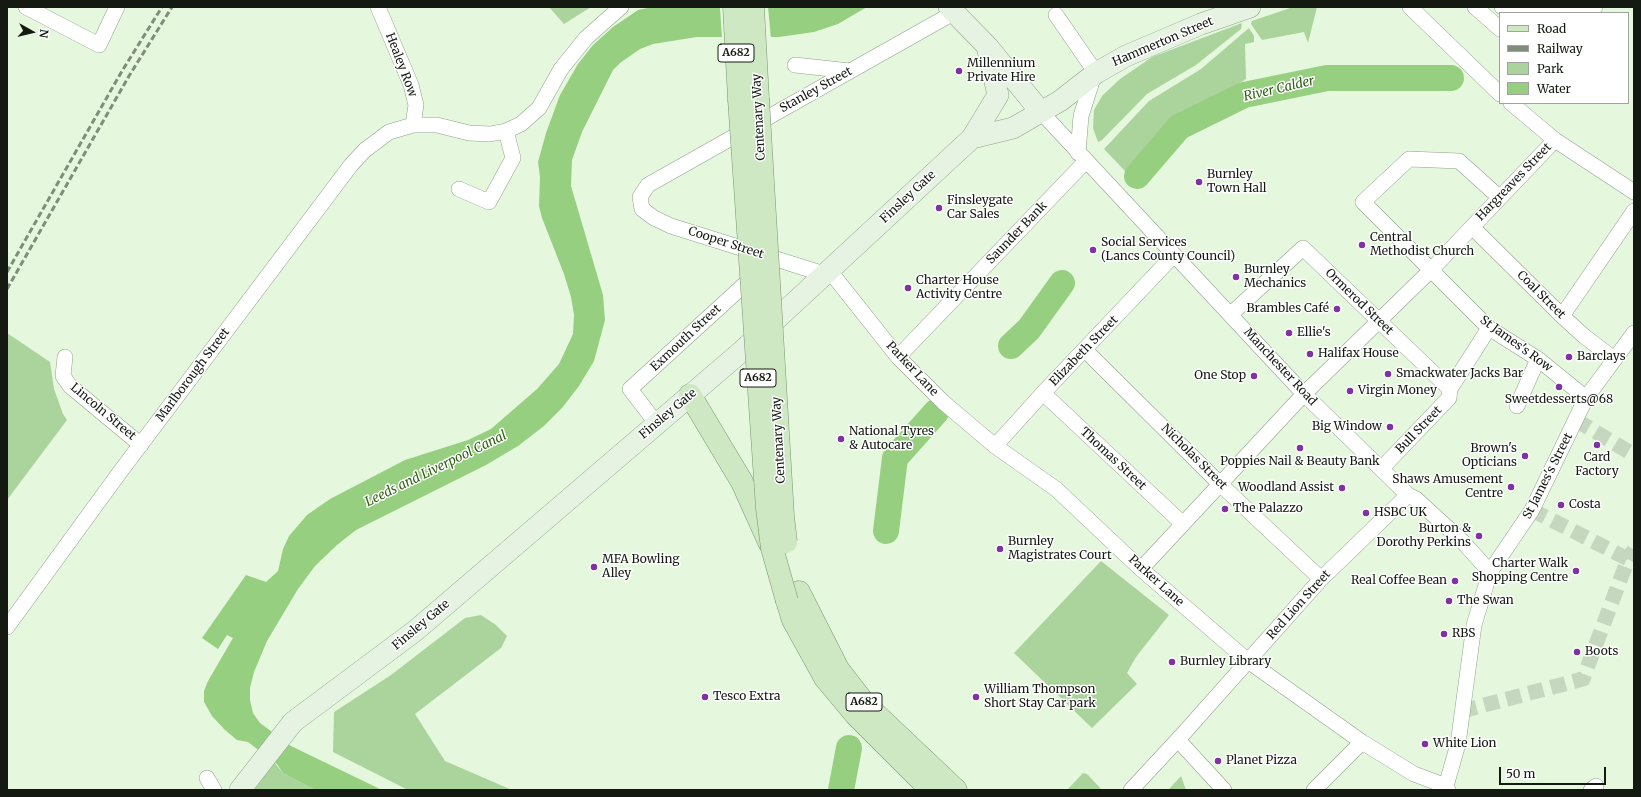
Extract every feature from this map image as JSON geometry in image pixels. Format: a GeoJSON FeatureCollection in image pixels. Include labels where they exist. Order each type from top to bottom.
{"type":"FeatureCollection","features":[{"type":"Feature","properties":{"kind":"main road","name":"Centenary Way"},"geometry":{"type":"LineString","coordinates":[[734,7],[767,508],[772,548],[793,596],[838,669],[865,704],[956,790]]}},
{"type":"Feature","properties":{"kind":"main road","name":"Centenary Way"},"geometry":{"type":"LineString","coordinates":[[753,7],[783,516],[791,565],[793,620],[825,678],[855,714],[930,790]]}},
{"type":"Feature","properties":{"kind":"main road","name":"A682"},"geometry":{"type":"LineString","coordinates":[[690,395],[742,482],[772,548]]}},
{"type":"Feature","properties":{"kind":"street"},"geometry":{"type":"LineString","coordinates":[[26,7],[99,45],[117,7]]}},
{"type":"Feature","properties":{"kind":"street","name":"Healey Row"},"geometry":{"type":"LineString","coordinates":[[378,7],[410,85],[416,105],[413,125]]}},
{"type":"Feature","properties":{"kind":"street"},"geometry":{"type":"LineString","coordinates":[[413,125],[437,125],[469,133],[490,134],[506,131],[521,124],[539,108],[561,69],[586,38],[620,7]]}},
{"type":"Feature","properties":{"kind":"street","name":"Hammerton Street"},"geometry":{"type":"LineString","coordinates":[[1041,112],[1060,101],[1095,74],[1126,56],[1201,24],[1250,7]]}},
{"type":"Feature","properties":{"kind":"street"},"geometry":{"type":"LineString","coordinates":[[1410,7],[1497,91]]}},
{"type":"Feature","properties":{"kind":"street"},"geometry":{"type":"LineString","coordinates":[[1475,7],[1499,28]]}},
{"type":"Feature","properties":{"kind":"street"},"geometry":{"type":"LineString","coordinates":[[1502,7],[1595,7]]}},
{"type":"Feature","properties":{"kind":"street","name":"Manchester Road"},"geometry":{"type":"LineString","coordinates":[[952,10],[988,47],[1041,112],[1082,157],[1173,256],[1231,314],[1304,394],[1408,495],[1416,499],[1457,537],[1490,572]]}},
{"type":"Feature","properties":{"kind":"street","name":"Stanley Street"},"geometry":{"type":"LineString","coordinates":[[640,197],[648,185],[850,71],[952,10]]}},
{"type":"Feature","properties":{"kind":"street"},"geometry":{"type":"LineString","coordinates":[[1056,15],[1095,74],[1081,116],[1082,157]]}},
{"type":"Feature","properties":{"kind":"street"},"geometry":{"type":"LineString","coordinates":[[972,138],[998,95],[988,47]]}},
{"type":"Feature","properties":{"kind":"street"},"geometry":{"type":"LineString","coordinates":[[795,65],[850,71]]}},
{"type":"Feature","properties":{"kind":"street"},"geometry":{"type":"LineString","coordinates":[[1512,104],[1555,140],[1633,189]]}},
{"type":"Feature","properties":{"kind":"street","name":"Finsley Gate"},"geometry":{"type":"LineString","coordinates":[[245,784],[293,722],[416,631],[656,423],[742,351],[972,138],[1013,128],[1041,112]]}},
{"type":"Feature","properties":{"kind":"street","name":"Marlborough Street"},"geometry":{"type":"LineString","coordinates":[[7,627],[351,165],[365,150],[389,132],[413,125]]}},
{"type":"Feature","properties":{"kind":"street"},"geometry":{"type":"LineString","coordinates":[[459,189],[489,202],[513,158],[506,131]]}},
{"type":"Feature","properties":{"kind":"street","name":"Hargreaves Street"},"geometry":{"type":"LineString","coordinates":[[1142,569],[1304,394],[1431,270],[1498,197],[1555,140]]}},
{"type":"Feature","properties":{"kind":"street","name":"Saunder Bank"},"geometry":{"type":"LineString","coordinates":[[898,357],[1082,157]]}},
{"type":"Feature","properties":{"kind":"street","name":"St James's Row"},"geometry":{"type":"LineString","coordinates":[[1498,197],[1459,162],[1409,159],[1363,202],[1489,328],[1538,359],[1581,394]]}},
{"type":"Feature","properties":{"kind":"street","name":"Cooper Street"},"geometry":{"type":"LineString","coordinates":[[640,197],[642,209],[654,218],[671,226],[773,258],[827,272]]}},
{"type":"Feature","properties":{"kind":"street"},"geometry":{"type":"LineString","coordinates":[[1562,316],[1634,210]]}},
{"type":"Feature","properties":{"kind":"street","name":"Coal Street"},"geometry":{"type":"LineString","coordinates":[[1472,227],[1562,316],[1608,355]]}},
{"type":"Feature","properties":{"kind":"street","name":"Ormerod Street"},"geometry":{"type":"LineString","coordinates":[[1231,314],[1303,248],[1450,389]]}},
{"type":"Feature","properties":{"kind":"street","name":"Elizabeth Street"},"geometry":{"type":"LineString","coordinates":[[995,446],[1043,393],[1173,256]]}},
{"type":"Feature","properties":{"kind":"street","name":"Exmouth Street"},"geometry":{"type":"LineString","coordinates":[[656,423],[630,389],[773,258]]}},
{"type":"Feature","properties":{"kind":"street","name":"Parker Lane"},"geometry":{"type":"LineString","coordinates":[[827,272],[898,357],[943,402],[995,446],[1056,489],[1142,569],[1248,661],[1362,742],[1414,774],[1447,788]]}},
{"type":"Feature","properties":{"kind":"street","name":"Bull Street"},"geometry":{"type":"LineString","coordinates":[[1381,468],[1449,398],[1450,389],[1489,328]]}},
{"type":"Feature","properties":{"kind":"street","name":"St James's Street"},"geometry":{"type":"LineString","coordinates":[[1447,788],[1458,744],[1474,625],[1490,572],[1532,510],[1581,394],[1608,355],[1630,348],[1634,332]]}},
{"type":"Feature","properties":{"kind":"street","name":"Nicholas Street"},"geometry":{"type":"LineString","coordinates":[[1085,350],[1220,484],[1321,579]]}},
{"type":"Feature","properties":{"kind":"street","name":"Lincoln Street"},"geometry":{"type":"LineString","coordinates":[[65,357],[63,376],[70,386],[142,444]]}},
{"type":"Feature","properties":{"kind":"street"},"geometry":{"type":"LineString","coordinates":[[1517,406],[1538,359]]}},
{"type":"Feature","properties":{"kind":"street","name":"Thomas Street"},"geometry":{"type":"LineString","coordinates":[[1043,393],[1183,524]]}},
{"type":"Feature","properties":{"kind":"street","name":"Red Lion Street"},"geometry":{"type":"LineString","coordinates":[[1131,790],[1178,740],[1321,579],[1408,495]]}},
{"type":"Feature","properties":{"kind":"street"},"geometry":{"type":"LineString","coordinates":[[1178,740],[1224,790]]}},
{"type":"Feature","properties":{"kind":"street"},"geometry":{"type":"LineString","coordinates":[[1314,790],[1362,742]]}},
{"type":"Feature","properties":{"kind":"green space"},"geometry":{"type":"Polygon","coordinates":[[[549,7],[591,7],[564,24],[549,7]]]}},
{"type":"Feature","properties":{"kind":"green space"},"geometry":{"type":"Polygon","coordinates":[[[1293,7],[1317,7],[1308,43],[1304,32],[1262,40],[1251,24],[1252,21],[1293,7]]]}},
{"type":"Feature","properties":{"kind":"green space"},"geometry":{"type":"Polygon","coordinates":[[[1242,23],[1241,29],[1196,65],[1147,94],[1102,140],[1098,142],[1093,128],[1094,110],[1102,96],[1120,79],[1152,57],[1242,23]]]}},
{"type":"Feature","properties":{"kind":"green space"},"geometry":{"type":"Polygon","coordinates":[[[1249,28],[1254,36],[1254,42],[1245,44],[1246,79],[1179,121],[1125,171],[1104,149],[1149,101],[1201,69],[1249,28]]]}},
{"type":"Feature","properties":{"kind":"green space"},"geometry":{"type":"Polygon","coordinates":[[[7,333],[50,362],[54,389],[63,414],[67,420],[7,500],[7,333]]]}},
{"type":"Feature","properties":{"kind":"green space"},"geometry":{"type":"Polygon","coordinates":[[[1101,561],[1169,615],[1136,657],[1127,673],[1137,684],[1092,728],[1014,653],[1101,561]]]}},
{"type":"Feature","properties":{"kind":"green space"},"geometry":{"type":"Polygon","coordinates":[[[481,615],[496,625],[507,636],[501,648],[415,714],[445,761],[512,790],[408,790],[333,752],[334,712],[391,675],[465,618],[481,615]]]}},
{"type":"Feature","properties":{"kind":"green space"},"geometry":{"type":"Polygon","coordinates":[[[274,762],[283,773],[315,790],[254,790],[274,762]]]}},
{"type":"Feature","properties":{"kind":"green space"},"geometry":{"type":"Polygon","coordinates":[[[1083,773],[1087,774],[1102,790],[1067,790],[1083,773]]]}},
{"type":"Feature","properties":{"kind":"green space"},"geometry":{"type":"Polygon","coordinates":[[[1181,776],[1186,790],[1168,790],[1181,776]]]}},
{"type":"Feature","properties":{"kind":"water","name":"Leeds and Liverpool Canal"},"geometry":{"type":"Polygon","coordinates":[[[652,7],[867,7],[838,24],[814,32],[779,37],[697,37],[653,44],[640,49],[620,63],[613,70],[582,132],[572,160],[571,186],[603,295],[605,320],[594,361],[579,386],[562,408],[544,426],[518,446],[486,465],[356,530],[337,545],[315,566],[298,589],[267,641],[254,672],[250,688],[250,700],[253,713],[260,723],[291,746],[382,790],[315,790],[283,773],[277,764],[248,742],[237,740],[212,716],[204,702],[204,691],[208,681],[233,638],[227,635],[218,649],[202,638],[246,575],[266,582],[278,571],[283,549],[289,536],[307,515],[330,499],[405,460],[468,440],[491,429],[537,389],[559,364],[573,334],[574,315],[571,297],[564,274],[542,218],[539,206],[540,177],[538,162],[546,133],[560,95],[578,64],[593,45],[613,27],[638,10],[652,7]]]}},
{"type":"Feature","properties":{"kind":"pier"},"geometry":{"type":"Polygon","coordinates":[[[720,7],[768,7],[771,39],[722,39],[720,7]]]}},
{"type":"Feature","properties":{"kind":"waterway","name":"River Calder"},"geometry":{"type":"LineString","coordinates":[[1137,176],[1179,127],[1244,95],[1327,78],[1451,78]]}},
{"type":"Feature","properties":{"kind":"waterway","name":"River Calder"},"geometry":{"type":"LineString","coordinates":[[1011,346],[1029,329],[1062,283]]}},
{"type":"Feature","properties":{"kind":"waterway","name":"River Calder"},"geometry":{"type":"LineString","coordinates":[[886,531],[895,458],[936,412]]}},
{"type":"Feature","properties":{"kind":"waterway","name":"River Calder"},"geometry":{"type":"LineString","coordinates":[[841,790],[849,748]]}},
{"type":"Feature","properties":{"kind":"tunnel"},"geometry":{"type":"LineString","coordinates":[[1576,420],[1634,455]]}},
{"type":"Feature","properties":{"kind":"tunnel"},"geometry":{"type":"LineString","coordinates":[[1532,510],[1628,559]]}},
{"type":"Feature","properties":{"kind":"tunnel"},"geometry":{"type":"LineString","coordinates":[[1462,711],[1583,679],[1628,559],[1634,550]]}},
{"type":"Feature","properties":{"kind":"railway"},"geometry":{"type":"LineString","coordinates":[[7,272],[122,71],[162,7]]}},
{"type":"Feature","properties":{"kind":"railway"},"geometry":{"type":"LineString","coordinates":[[7,289],[129,76],[172,7]]}},
{"type":"Feature","properties":{"kind":"place","name":"Millennium Private Hire"},"geometry":{"type":"Point","coordinates":[959,71]}},
{"type":"Feature","properties":{"kind":"place","name":"Burnley Town Hall"},"geometry":{"type":"Point","coordinates":[1199,182]}},
{"type":"Feature","properties":{"kind":"place","name":"Finsleygate Car Sales"},"geometry":{"type":"Point","coordinates":[939,208]}},
{"type":"Feature","properties":{"kind":"place","name":"Central Methodist Church"},"geometry":{"type":"Point","coordinates":[1362,245]}},
{"type":"Feature","properties":{"kind":"place","name":"Social Services (Lancs County Council)"},"geometry":{"type":"Point","coordinates":[1093,250]}},
{"type":"Feature","properties":{"kind":"place","name":"Burnley Mechanics"},"geometry":{"type":"Point","coordinates":[1236,277]}},
{"type":"Feature","properties":{"kind":"place","name":"Charter House Activity Centre"},"geometry":{"type":"Point","coordinates":[908,288]}},
{"type":"Feature","properties":{"kind":"place","name":"Brambles Café"},"geometry":{"type":"Point","coordinates":[1337,309]}},
{"type":"Feature","properties":{"kind":"place","name":"Ellie's"},"geometry":{"type":"Point","coordinates":[1289,333]}},
{"type":"Feature","properties":{"kind":"place","name":"Halifax House"},"geometry":{"type":"Point","coordinates":[1310,354]}},
{"type":"Feature","properties":{"kind":"place","name":"Barclays"},"geometry":{"type":"Point","coordinates":[1569,357]}},
{"type":"Feature","properties":{"kind":"place","name":"Smackwater Jacks Bar"},"geometry":{"type":"Point","coordinates":[1388,374]}},
{"type":"Feature","properties":{"kind":"place","name":"One Stop"},"geometry":{"type":"Point","coordinates":[1254,376]}},
{"type":"Feature","properties":{"kind":"place","name":"Sweetdesserts@68"},"geometry":{"type":"Point","coordinates":[1559,387]}},
{"type":"Feature","properties":{"kind":"place","name":"Virgin Money"},"geometry":{"type":"Point","coordinates":[1350,391]}},
{"type":"Feature","properties":{"kind":"place","name":"Big Window"},"geometry":{"type":"Point","coordinates":[1390,427]}},
{"type":"Feature","properties":{"kind":"place","name":"National Tyres & Autocare"},"geometry":{"type":"Point","coordinates":[841,439]}},
{"type":"Feature","properties":{"kind":"place","name":"Card Factory"},"geometry":{"type":"Point","coordinates":[1597,445]}},
{"type":"Feature","properties":{"kind":"place","name":"Poppies Nail & Beauty Bank"},"geometry":{"type":"Point","coordinates":[1300,448]}},
{"type":"Feature","properties":{"kind":"place","name":"Brown's Opticians"},"geometry":{"type":"Point","coordinates":[1525,456]}},
{"type":"Feature","properties":{"kind":"place","name":"Shaws Amusement Centre"},"geometry":{"type":"Point","coordinates":[1511,487]}},
{"type":"Feature","properties":{"kind":"place","name":"Woodland Assist"},"geometry":{"type":"Point","coordinates":[1342,488]}},
{"type":"Feature","properties":{"kind":"place","name":"Costa"},"geometry":{"type":"Point","coordinates":[1561,505]}},
{"type":"Feature","properties":{"kind":"place","name":"The Palazzo"},"geometry":{"type":"Point","coordinates":[1225,509]}},
{"type":"Feature","properties":{"kind":"place","name":"HSBC UK"},"geometry":{"type":"Point","coordinates":[1366,513]}},
{"type":"Feature","properties":{"kind":"place","name":"Burton & Dorothy Perkins"},"geometry":{"type":"Point","coordinates":[1479,536]}},
{"type":"Feature","properties":{"kind":"place","name":"Burnley Magistrates Court"},"geometry":{"type":"Point","coordinates":[1000,549]}},
{"type":"Feature","properties":{"kind":"place","name":"MFA Bowling Alley"},"geometry":{"type":"Point","coordinates":[594,567]}},
{"type":"Feature","properties":{"kind":"place","name":"Charter Walk Shopping Centre"},"geometry":{"type":"Point","coordinates":[1576,571]}},
{"type":"Feature","properties":{"kind":"place","name":"Real Coffee Bean"},"geometry":{"type":"Point","coordinates":[1455,581]}},
{"type":"Feature","properties":{"kind":"place","name":"The Swan"},"geometry":{"type":"Point","coordinates":[1449,601]}},
{"type":"Feature","properties":{"kind":"place","name":"RBS"},"geometry":{"type":"Point","coordinates":[1444,634]}},
{"type":"Feature","properties":{"kind":"place","name":"Boots"},"geometry":{"type":"Point","coordinates":[1577,652]}},
{"type":"Feature","properties":{"kind":"place","name":"Burnley Library"},"geometry":{"type":"Point","coordinates":[1172,662]}},
{"type":"Feature","properties":{"kind":"place","name":"Tesco Extra"},"geometry":{"type":"Point","coordinates":[705,697]}},
{"type":"Feature","properties":{"kind":"place","name":"William Thompson Short Stay Car park"},"geometry":{"type":"Point","coordinates":[976,697]}},
{"type":"Feature","properties":{"kind":"place","name":"White Lion"},"geometry":{"type":"Point","coordinates":[1425,744]}},
{"type":"Feature","properties":{"kind":"place","name":"Planet Pizza"},"geometry":{"type":"Point","coordinates":[1218,761]}}]}
